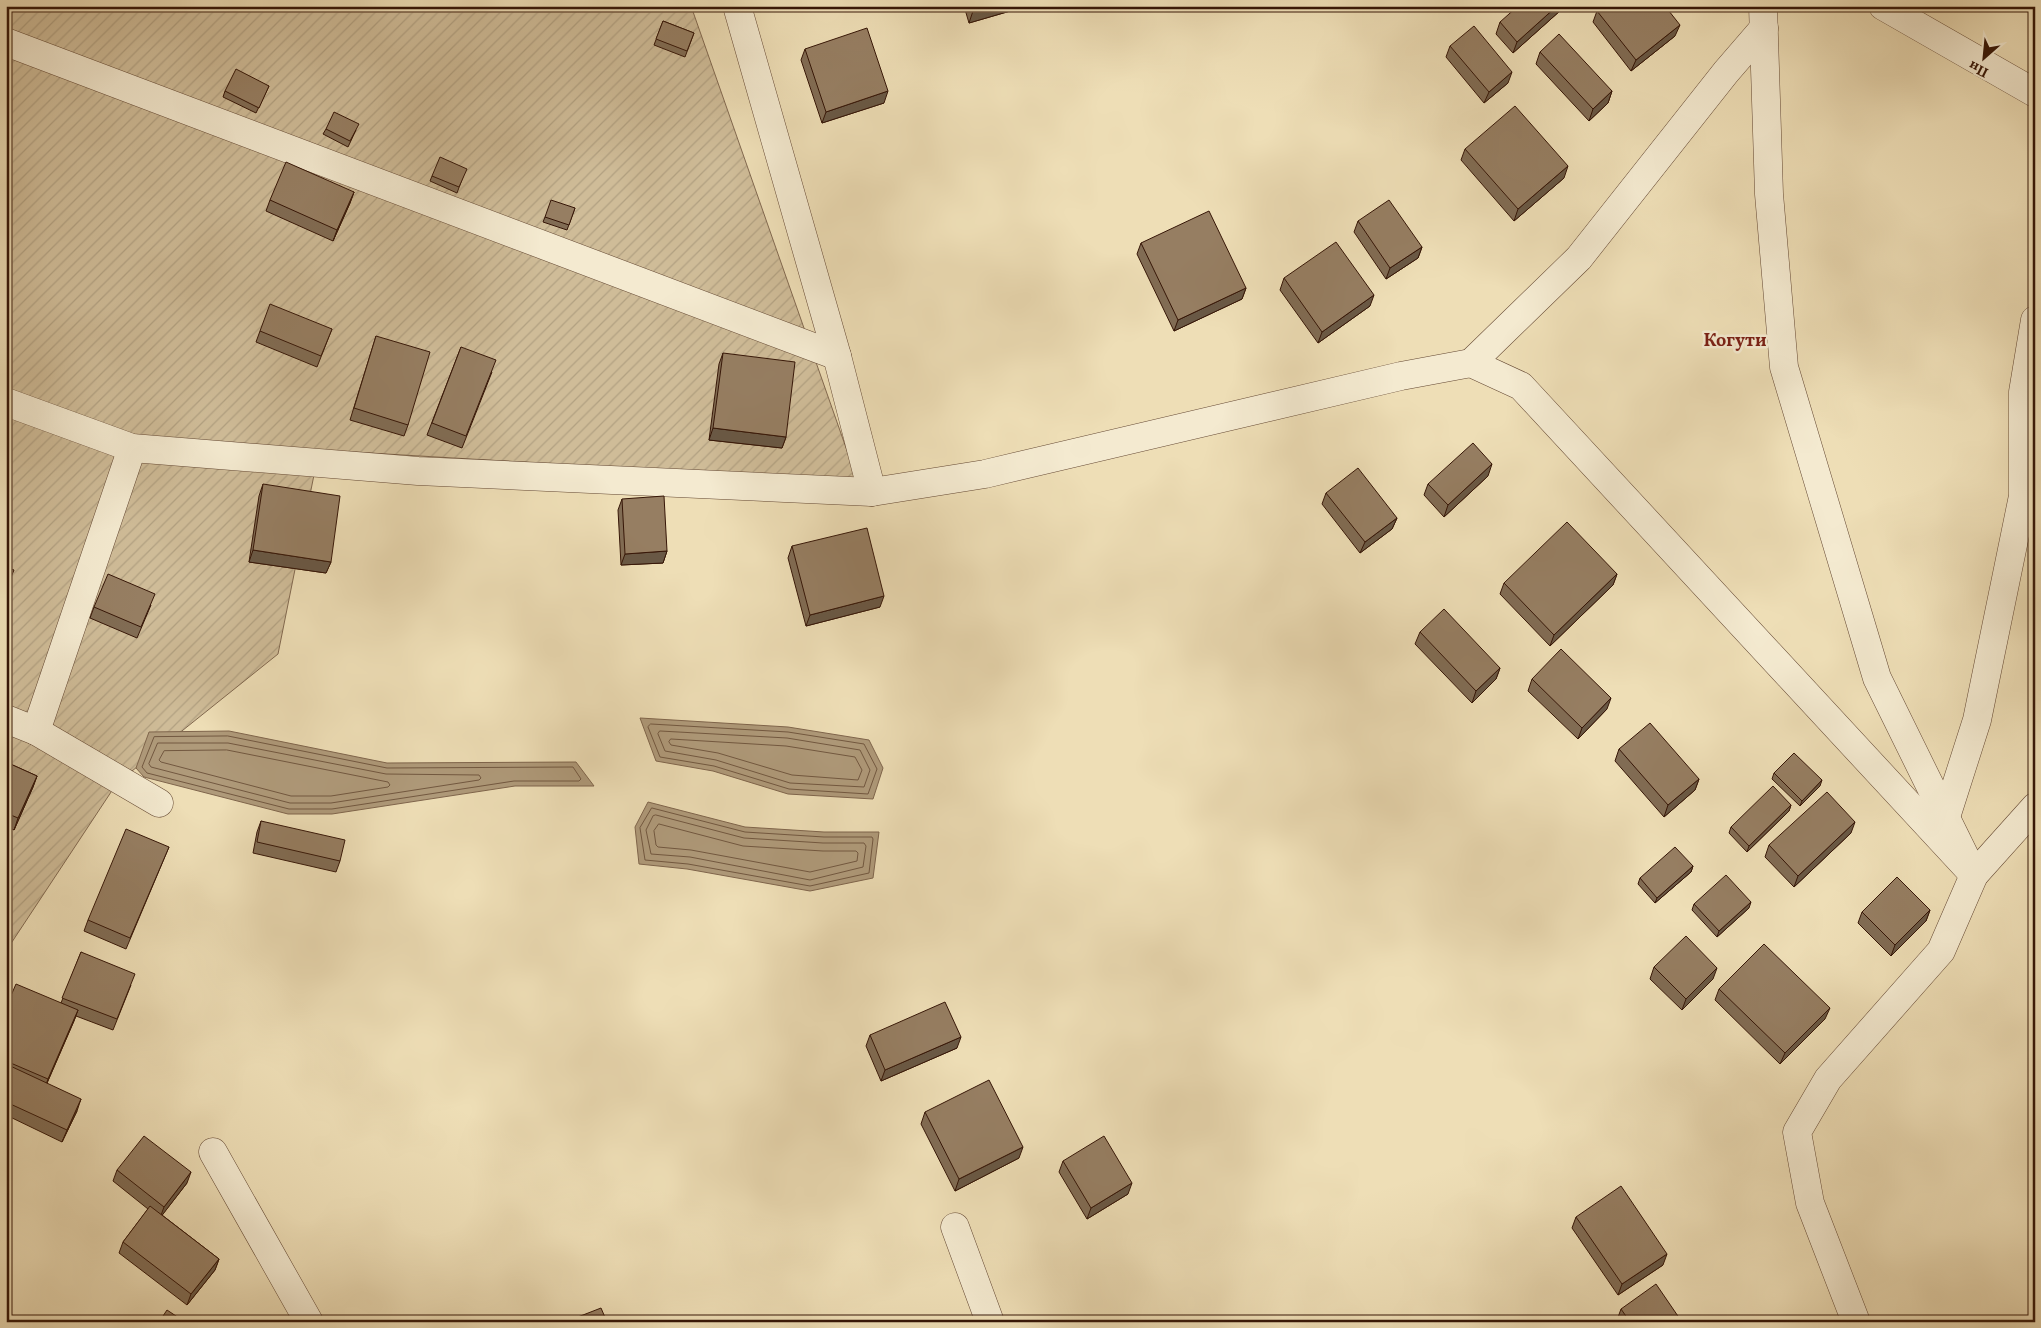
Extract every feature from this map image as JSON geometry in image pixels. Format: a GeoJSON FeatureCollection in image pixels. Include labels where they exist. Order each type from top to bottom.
{"type":"FeatureCollection","features":[{"type":"Feature","properties":{"kind":"street"},"geometry":{"type":"LineString","coordinates":[[737,6],[837,356],[872,492]]}},
{"type":"Feature","properties":{"kind":"street"},"geometry":{"type":"LineString","coordinates":[[1883,6],[2035,93]]}},
{"type":"Feature","properties":{"kind":"street"},"geometry":{"type":"LineString","coordinates":[[6,402],[132,448],[418,471],[872,492],[985,474],[1401,376],[1470,363],[1580,258],[1726,72],[1763,17]]}},
{"type":"Feature","properties":{"kind":"street"},"geometry":{"type":"LineString","coordinates":[[1763,17],[1769,194],[1784,367],[1877,678],[1974,875]]}},
{"type":"Feature","properties":{"kind":"street"},"geometry":{"type":"LineString","coordinates":[[6,42],[837,356]]}},
{"type":"Feature","properties":{"kind":"street"},"geometry":{"type":"LineString","coordinates":[[1946,817],[1977,720],[2023,496],[2023,392],[2035,320]]}},
{"type":"Feature","properties":{"kind":"street"},"geometry":{"type":"LineString","coordinates":[[1470,363],[1522,386],[1974,875]]}},
{"type":"Feature","properties":{"kind":"street"},"geometry":{"type":"LineString","coordinates":[[36,731],[132,448]]}},
{"type":"Feature","properties":{"kind":"street"},"geometry":{"type":"LineString","coordinates":[[6,720],[36,731],[159,803]]}},
{"type":"Feature","properties":{"kind":"street"},"geometry":{"type":"LineString","coordinates":[[1856,1322],[1810,1203],[1797,1132],[1828,1079],[1941,951],[1974,875],[2035,806]]}},
{"type":"Feature","properties":{"kind":"street"},"geometry":{"type":"LineString","coordinates":[[212,1152],[309,1322]]}},
{"type":"Feature","properties":{"kind":"street"},"geometry":{"type":"LineString","coordinates":[[955,1228],[990,1322]]}},
{"type":"Feature","properties":{"kind":"shaded area"},"geometry":{"type":"Polygon","coordinates":[[[6,6],[691,6],[858,482],[319,450],[278,654],[117,783],[6,951],[6,6]]]}},
{"type":"Feature","properties":{"kind":"water"},"geometry":{"type":"Polygon","coordinates":[[[640,718],[788,727],[869,740],[883,768],[873,799],[788,794],[713,771],[656,761],[640,718]]]}},
{"type":"Feature","properties":{"kind":"water"},"geometry":{"type":"Polygon","coordinates":[[[229,731],[387,763],[576,762],[594,786],[515,786],[332,814],[288,814],[144,777],[136,768],[149,732],[229,731]]]}},
{"type":"Feature","properties":{"kind":"water"},"geometry":{"type":"Polygon","coordinates":[[[648,802],[745,827],[824,832],[879,832],[873,878],[810,891],[687,869],[639,864],[635,827],[648,802]]]}},
{"type":"Feature","properties":{"kind":"building"},"geometry":{"type":"Polygon","coordinates":[[[972,6],[991,6],[973,11],[972,6]]]}},
{"type":"Feature","properties":{"kind":"building"},"geometry":{"type":"Polygon","coordinates":[[[1518,6],[1557,6],[1517,42],[1500,22],[1518,6]]]}},
{"type":"Feature","properties":{"kind":"building"},"geometry":{"type":"Polygon","coordinates":[[[1603,6],[1665,6],[1680,25],[1636,60],[1597,11],[1603,6]]]}},
{"type":"Feature","properties":{"kind":"building"},"geometry":{"type":"Polygon","coordinates":[[[663,21],[694,33],[687,51],[656,39],[663,21]]]}},
{"type":"Feature","properties":{"kind":"building"},"geometry":{"type":"Polygon","coordinates":[[[1474,26],[1512,72],[1489,92],[1450,46],[1474,26]]]}},
{"type":"Feature","properties":{"kind":"building"},"geometry":{"type":"Polygon","coordinates":[[[867,28],[888,91],[826,112],[805,49],[867,28]]]}},
{"type":"Feature","properties":{"kind":"building"},"geometry":{"type":"Polygon","coordinates":[[[1559,34],[1612,91],[1593,109],[1540,52],[1559,34]]]}},
{"type":"Feature","properties":{"kind":"building"},"geometry":{"type":"Polygon","coordinates":[[[236,69],[269,86],[259,108],[225,91],[236,69]]]}},
{"type":"Feature","properties":{"kind":"building"},"geometry":{"type":"Polygon","coordinates":[[[1515,106],[1568,166],[1518,209],[1465,149],[1515,106]]]}},
{"type":"Feature","properties":{"kind":"building"},"geometry":{"type":"Polygon","coordinates":[[[334,112],[359,124],[350,141],[326,129],[334,112]]]}},
{"type":"Feature","properties":{"kind":"building"},"geometry":{"type":"Polygon","coordinates":[[[440,157],[467,169],[459,187],[432,176],[440,157]]]}},
{"type":"Feature","properties":{"kind":"building"},"geometry":{"type":"Polygon","coordinates":[[[286,162],[354,192],[337,230],[270,200],[286,162]]]}},
{"type":"Feature","properties":{"kind":"building"},"geometry":{"type":"Polygon","coordinates":[[[551,200],[575,208],[569,225],[545,217],[551,200]]]}},
{"type":"Feature","properties":{"kind":"building"},"geometry":{"type":"Polygon","coordinates":[[[1389,200],[1422,247],[1390,268],[1358,221],[1389,200]]]}},
{"type":"Feature","properties":{"kind":"building"},"geometry":{"type":"Polygon","coordinates":[[[1209,211],[1246,288],[1178,320],[1141,243],[1209,211]]]}},
{"type":"Feature","properties":{"kind":"building"},"geometry":{"type":"Polygon","coordinates":[[[1336,242],[1374,295],[1322,332],[1284,278],[1336,242]]]}},
{"type":"Feature","properties":{"kind":"building"},"geometry":{"type":"Polygon","coordinates":[[[270,304],[332,329],[321,356],[260,331],[270,304]]]}},
{"type":"Feature","properties":{"kind":"building"},"geometry":{"type":"Polygon","coordinates":[[[376,336],[430,352],[408,425],[354,408],[376,336]]]}},
{"type":"Feature","properties":{"kind":"building"},"geometry":{"type":"Polygon","coordinates":[[[461,347],[496,360],[466,436],[432,423],[461,347]]]}},
{"type":"Feature","properties":{"kind":"building"},"geometry":{"type":"Polygon","coordinates":[[[723,353],[795,362],[786,437],[713,428],[723,353]]]}},
{"type":"Feature","properties":{"kind":"building"},"geometry":{"type":"Polygon","coordinates":[[[1473,443],[1492,464],[1448,505],[1428,484],[1473,443]]]}},
{"type":"Feature","properties":{"kind":"building"},"geometry":{"type":"Polygon","coordinates":[[[1358,468],[1397,518],[1365,542],[1326,493],[1358,468]]]}},
{"type":"Feature","properties":{"kind":"building"},"geometry":{"type":"Polygon","coordinates":[[[263,484],[340,496],[331,562],[253,550],[263,484]]]}},
{"type":"Feature","properties":{"kind":"building"},"geometry":{"type":"Polygon","coordinates":[[[664,496],[667,551],[625,554],[622,499],[664,496]]]}},
{"type":"Feature","properties":{"kind":"building"},"geometry":{"type":"Polygon","coordinates":[[[1567,522],[1617,574],[1554,635],[1504,583],[1567,522]]]}},
{"type":"Feature","properties":{"kind":"building"},"geometry":{"type":"Polygon","coordinates":[[[867,528],[884,596],[810,615],[792,546],[867,528]]]}},
{"type":"Feature","properties":{"kind":"building"},"geometry":{"type":"Polygon","coordinates":[[[6,567],[14,570],[6,589],[6,567]]]}},
{"type":"Feature","properties":{"kind":"building"},"geometry":{"type":"Polygon","coordinates":[[[108,574],[155,594],[141,627],[94,607],[108,574]]]}},
{"type":"Feature","properties":{"kind":"building"},"geometry":{"type":"Polygon","coordinates":[[[1444,609],[1500,668],[1476,691],[1420,632],[1444,609]]]}},
{"type":"Feature","properties":{"kind":"building"},"geometry":{"type":"Polygon","coordinates":[[[1561,649],[1611,698],[1582,728],[1532,679],[1561,649]]]}},
{"type":"Feature","properties":{"kind":"building"},"geometry":{"type":"Polygon","coordinates":[[[1650,723],[1699,779],[1668,805],[1619,749],[1650,723]]]}},
{"type":"Feature","properties":{"kind":"building"},"geometry":{"type":"Polygon","coordinates":[[[1794,753],[1822,780],[1802,801],[1774,773],[1794,753]]]}},
{"type":"Feature","properties":{"kind":"building"},"geometry":{"type":"Polygon","coordinates":[[[6,762],[37,776],[18,818],[6,813],[6,762]]]}},
{"type":"Feature","properties":{"kind":"building"},"geometry":{"type":"Polygon","coordinates":[[[1773,786],[1791,805],[1749,846],[1731,827],[1773,786]]]}},
{"type":"Feature","properties":{"kind":"building"},"geometry":{"type":"Polygon","coordinates":[[[1827,792],[1855,822],[1798,876],[1769,845],[1827,792]]]}},
{"type":"Feature","properties":{"kind":"building"},"geometry":{"type":"Polygon","coordinates":[[[261,821],[345,840],[340,861],[257,842],[261,821]]]}},
{"type":"Feature","properties":{"kind":"building"},"geometry":{"type":"Polygon","coordinates":[[[126,829],[169,847],[130,938],[88,920],[126,829]]]}},
{"type":"Feature","properties":{"kind":"building"},"geometry":{"type":"Polygon","coordinates":[[[1675,847],[1693,866],[1657,898],[1640,878],[1675,847]]]}},
{"type":"Feature","properties":{"kind":"building"},"geometry":{"type":"Polygon","coordinates":[[[1726,875],[1751,902],[1719,931],[1694,904],[1726,875]]]}},
{"type":"Feature","properties":{"kind":"building"},"geometry":{"type":"Polygon","coordinates":[[[1897,877],[1930,910],[1895,945],[1862,912],[1897,877]]]}},
{"type":"Feature","properties":{"kind":"building"},"geometry":{"type":"Polygon","coordinates":[[[1686,936],[1717,968],[1686,999],[1654,967],[1686,936]]]}},
{"type":"Feature","properties":{"kind":"building"},"geometry":{"type":"Polygon","coordinates":[[[1764,944],[1830,1008],[1785,1053],[1719,989],[1764,944]]]}},
{"type":"Feature","properties":{"kind":"building"},"geometry":{"type":"Polygon","coordinates":[[[81,952],[135,974],[117,1019],[62,998],[81,952]]]}},
{"type":"Feature","properties":{"kind":"building"},"geometry":{"type":"Polygon","coordinates":[[[16,984],[78,1010],[48,1079],[6,1061],[6,1007],[16,984]]]}},
{"type":"Feature","properties":{"kind":"building"},"geometry":{"type":"Polygon","coordinates":[[[945,1002],[961,1037],[885,1070],[870,1035],[945,1002]]]}},
{"type":"Feature","properties":{"kind":"building"},"geometry":{"type":"Polygon","coordinates":[[[6,1064],[81,1099],[67,1130],[6,1102],[6,1064]]]}},
{"type":"Feature","properties":{"kind":"building"},"geometry":{"type":"Polygon","coordinates":[[[989,1080],[1023,1147],[959,1179],[925,1112],[989,1080]]]}},
{"type":"Feature","properties":{"kind":"building"},"geometry":{"type":"Polygon","coordinates":[[[144,1136],[191,1172],[164,1207],[117,1170],[144,1136]]]}},
{"type":"Feature","properties":{"kind":"building"},"geometry":{"type":"Polygon","coordinates":[[[1104,1136],[1132,1183],[1091,1208],[1063,1161],[1104,1136]]]}},
{"type":"Feature","properties":{"kind":"building"},"geometry":{"type":"Polygon","coordinates":[[[1621,1186],[1667,1254],[1622,1284],[1576,1217],[1621,1186]]]}},
{"type":"Feature","properties":{"kind":"building"},"geometry":{"type":"Polygon","coordinates":[[[150,1206],[219,1259],[191,1294],[123,1242],[150,1206]]]}},
{"type":"Feature","properties":{"kind":"building"},"geometry":{"type":"Polygon","coordinates":[[[1656,1284],[1682,1322],[1630,1322],[1621,1309],[1656,1284]]]}},
{"type":"Feature","properties":{"kind":"building"},"geometry":{"type":"Polygon","coordinates":[[[601,1308],[607,1322],[565,1322],[601,1308]]]}},
{"type":"Feature","properties":{"kind":"building"},"geometry":{"type":"Polygon","coordinates":[[[167,1310],[185,1322],[159,1322],[167,1310]]]}},
{"type":"Feature","properties":{"kind":"district","name":"Когути"},"geometry":{"type":"Point","coordinates":[1735,341]}}]}
